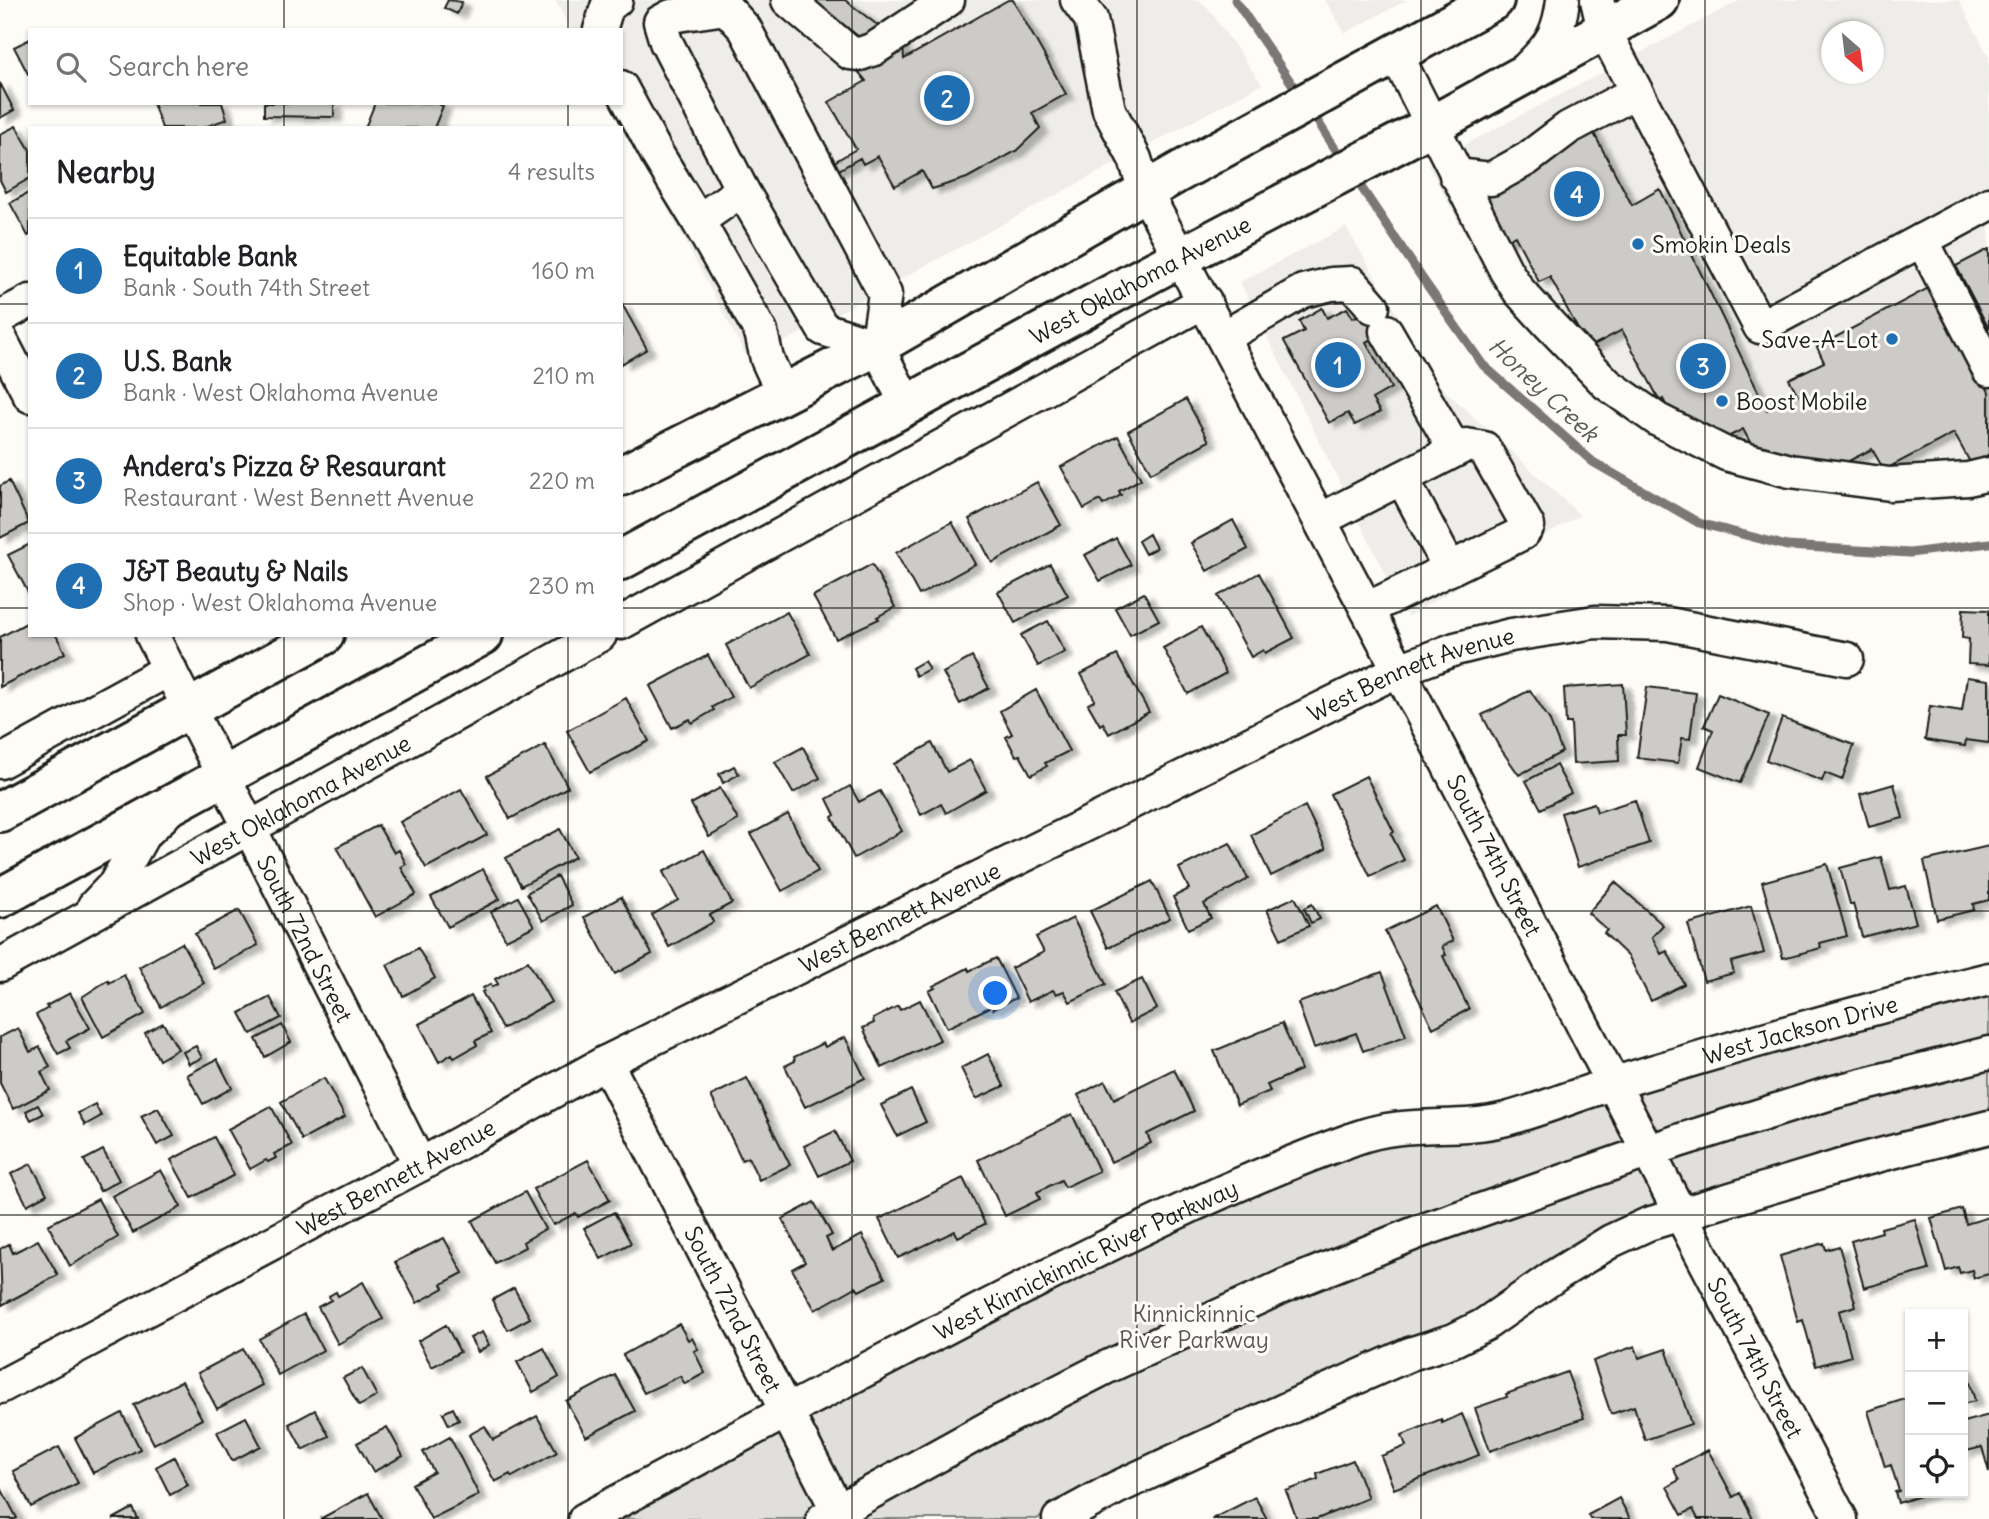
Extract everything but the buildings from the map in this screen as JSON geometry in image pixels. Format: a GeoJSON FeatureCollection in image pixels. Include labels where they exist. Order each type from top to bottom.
{"type":"FeatureCollection","features":[{"type":"Feature","properties":{"kind":"main road","name":"West Oklahoma Avenue"},"geometry":{"type":"LineString","coordinates":[[623,559],[1181,257],[1516,80],[1570,50],[1606,13],[1659,0]]}},
{"type":"Feature","properties":{"kind":"main road"},"geometry":{"type":"LineString","coordinates":[[623,475],[877,346],[1145,191],[1481,3]]}},
{"type":"Feature","properties":{"kind":"main road"},"geometry":{"type":"LineString","coordinates":[[0,812],[320,637]]}},
{"type":"Feature","properties":{"kind":"main road"},"geometry":{"type":"LineString","coordinates":[[0,898],[478,637]]}},
{"type":"Feature","properties":{"kind":"street"},"geometry":{"type":"LineString","coordinates":[[601,28],[607,7],[616,0]]}},
{"type":"Feature","properties":{"kind":"street"},"geometry":{"type":"LineString","coordinates":[[788,0],[850,53],[860,54],[874,49],[948,0]]}},
{"type":"Feature","properties":{"kind":"street","name":"South 74th Street"},"geometry":{"type":"LineString","coordinates":[[1077,0],[1091,19],[1109,110],[1135,159],[1145,191],[1399,670],[1841,1519]]}},
{"type":"Feature","properties":{"kind":"street"},"geometry":{"type":"LineString","coordinates":[[1516,80],[1548,48],[1554,38],[1563,0]]}},
{"type":"Feature","properties":{"kind":"street"},"geometry":{"type":"LineString","coordinates":[[659,11],[671,16],[726,8],[746,29],[885,295],[877,346],[907,405]]}},
{"type":"Feature","properties":{"kind":"street"},"geometry":{"type":"LineString","coordinates":[[659,11],[666,42],[742,190],[823,329],[877,346]]}},
{"type":"Feature","properties":{"kind":"street"},"geometry":{"type":"LineString","coordinates":[[1606,13],[1636,92],[1760,327],[1989,204]]}},
{"type":"Feature","properties":{"kind":"street"},"geometry":{"type":"LineString","coordinates":[[1395,52],[1416,134],[1456,175],[1519,291],[1607,384],[1658,419],[1726,454],[1790,471],[1890,484],[1968,479],[1989,474]]}},
{"type":"Feature","properties":{"kind":"street"},"geometry":{"type":"LineString","coordinates":[[623,91],[761,332],[767,359],[783,394]]}},
{"type":"Feature","properties":{"kind":"street"},"geometry":{"type":"LineString","coordinates":[[1456,175],[1491,179],[1527,159],[1568,128],[1636,92]]}},
{"type":"Feature","properties":{"kind":"street"},"geometry":{"type":"LineString","coordinates":[[698,221],[742,190]]}},
{"type":"Feature","properties":{"kind":"street"},"geometry":{"type":"LineString","coordinates":[[1922,240],[1989,370]]}},
{"type":"Feature","properties":{"kind":"street"},"geometry":{"type":"LineString","coordinates":[[1224,337],[1303,291],[1331,284],[1352,283],[1380,319],[1455,450]]}},
{"type":"Feature","properties":{"kind":"street"},"geometry":{"type":"LineString","coordinates":[[623,622],[1205,301]]}},
{"type":"Feature","properties":{"kind":"street"},"geometry":{"type":"LineString","coordinates":[[0,317],[28,302]]}},
{"type":"Feature","properties":{"kind":"street"},"geometry":{"type":"LineString","coordinates":[[0,338],[28,392]]}},
{"type":"Feature","properties":{"kind":"street"},"geometry":{"type":"LineString","coordinates":[[1320,520],[1466,445],[1484,448],[1528,526],[1523,533],[1367,609]]}},
{"type":"Feature","properties":{"kind":"street"},"geometry":{"type":"LineString","coordinates":[[1402,478],[1450,569]]}},
{"type":"Feature","properties":{"kind":"street","name":"West Bennett Avenue"},"geometry":{"type":"LineString","coordinates":[[0,1387],[420,1165],[606,1062],[1399,670],[1455,649],[1511,635],[1595,622],[1668,624],[1847,659]]}},
{"type":"Feature","properties":{"kind":"street","name":"South 72nd Street"},"geometry":{"type":"LineString","coordinates":[[153,637],[420,1165]]}},
{"type":"Feature","properties":{"kind":"street","name":"West Oklahoma Avenue"},"geometry":{"type":"LineString","coordinates":[[0,965],[596,637]]}},
{"type":"Feature","properties":{"kind":"street"},"geometry":{"type":"LineString","coordinates":[[0,763],[170,669]]}},
{"type":"Feature","properties":{"kind":"street"},"geometry":{"type":"LineString","coordinates":[[0,763],[38,760],[82,767]]}},
{"type":"Feature","properties":{"kind":"street"},"geometry":{"type":"LineString","coordinates":[[78,922],[115,884],[143,835],[179,800]]}},
{"type":"Feature","properties":{"kind":"street","name":"West Jackson Drive"},"geometry":{"type":"LineString","coordinates":[[1613,1084],[1875,1007],[1989,979]]}},
{"type":"Feature","properties":{"kind":"street"},"geometry":{"type":"LineString","coordinates":[[834,1516],[997,1423],[1069,1387],[1284,1286],[1418,1232],[1648,1151],[1834,1092],[1989,1053]]}},
{"type":"Feature","properties":{"kind":"street","name":"South 72nd Street"},"geometry":{"type":"LineString","coordinates":[[606,1062],[786,1410],[834,1516]]}},
{"type":"Feature","properties":{"kind":"street","name":"West Kinnickinnic River Parkway"},"geometry":{"type":"LineString","coordinates":[[585,1519],[786,1410],[1052,1273],[1297,1160],[1390,1127],[1493,1123],[1539,1111],[1613,1084]]}},
{"type":"Feature","properties":{"kind":"street"},"geometry":{"type":"LineString","coordinates":[[1059,1519],[1116,1488],[1308,1399],[1410,1354],[1454,1340],[1483,1325],[1611,1241],[1648,1224],[1857,1161],[1989,1127]]}},
{"type":"Feature","properties":{"kind":"shaded area"},"geometry":{"type":"Polygon","coordinates":[[[555,0],[1198,0],[1207,7],[1262,84],[749,361],[612,105],[623,105],[623,28],[570,28],[555,0]]]}},
{"type":"Feature","properties":{"kind":"shaded area"},"geometry":{"type":"Polygon","coordinates":[[[1325,0],[1407,0],[1345,33],[1325,0]]]}},
{"type":"Feature","properties":{"kind":"shaded area"},"geometry":{"type":"Polygon","coordinates":[[[1741,0],[1959,0],[1989,57],[1989,486],[1945,495],[1838,495],[1721,466],[1634,427],[1556,356],[1480,263],[1428,164],[1741,0]]]}},
{"type":"Feature","properties":{"kind":"shaded area"},"geometry":{"type":"Polygon","coordinates":[[[1346,227],[1438,384],[1580,515],[1407,617],[1240,282],[1346,227]]]}},
{"type":"Feature","properties":{"kind":"green space","name":"Kinnickinnic River Parkway"},"geometry":{"type":"Polygon","coordinates":[[[1989,994],[1989,1117],[1699,1193],[1577,1244],[1526,1282],[1466,1319],[1153,1456],[1037,1519],[623,1519],[1154,1233],[1335,1159],[1407,1138],[1509,1133],[1942,1003],[1989,994]]]}},
{"type":"Feature","properties":{"kind":"waterway","name":"Honey Creek"},"geometry":{"type":"LineString","coordinates":[[1235,0],[1301,97]]}},
{"type":"Feature","properties":{"kind":"waterway","name":"Honey Creek"},"geometry":{"type":"LineString","coordinates":[[1311,111],[1343,161]]}},
{"type":"Feature","properties":{"kind":"waterway","name":"Honey Creek"},"geometry":{"type":"LineString","coordinates":[[1353,175],[1483,365],[1593,462],[1699,523],[1787,546],[1910,553],[1989,543]]}},
{"type":"Feature","properties":{"kind":"place","name":"U.S. Bank"},"geometry":{"type":"Point","coordinates":[947,98]}},
{"type":"Feature","properties":{"kind":"place","name":"J&T Beauty & Nails"},"geometry":{"type":"Point","coordinates":[1577,194]}},
{"type":"Feature","properties":{"kind":"place","name":"Smokin Deals"},"geometry":{"type":"Point","coordinates":[1638,244]}},
{"type":"Feature","properties":{"kind":"place","name":"Save-A-Lot"},"geometry":{"type":"Point","coordinates":[1892,339]}},
{"type":"Feature","properties":{"kind":"place","name":"Equitable Bank"},"geometry":{"type":"Point","coordinates":[1338,365]}},
{"type":"Feature","properties":{"kind":"place","name":"Andera's Pizza & Resaurant"},"geometry":{"type":"Point","coordinates":[1703,366]}},
{"type":"Feature","properties":{"kind":"place","name":"Boost Mobile"},"geometry":{"type":"Point","coordinates":[1722,401]}}]}
